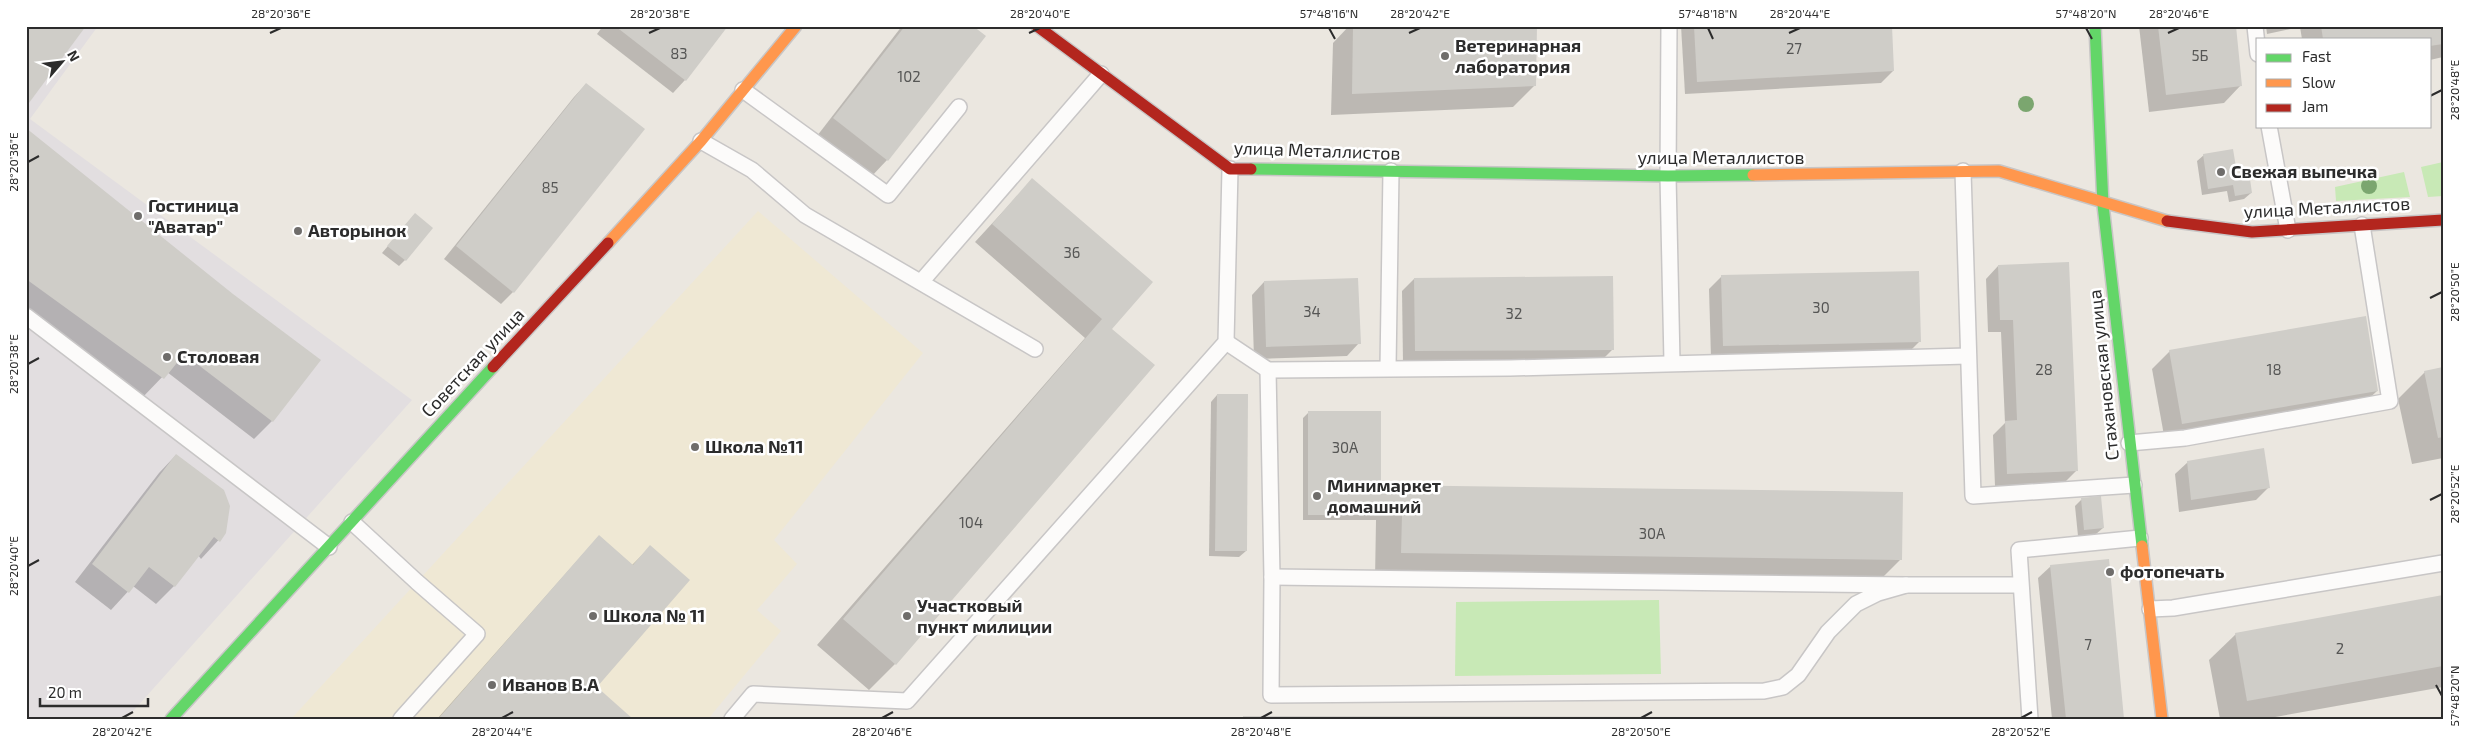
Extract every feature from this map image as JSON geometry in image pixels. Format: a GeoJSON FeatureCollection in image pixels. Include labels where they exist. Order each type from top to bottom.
{"type":"FeatureCollection","features":[{"type":"Feature","properties":{"kind":"street","name":"Советская улица"},"geometry":{"type":"LineString","coordinates":[[171,719],[701,141],[796,26]]}},
{"type":"Feature","properties":{"kind":"street","name":"улица Металлистов"},"geometry":{"type":"LineString","coordinates":[[1037,26],[1230,168],[1668,176],[1998,171],[2162,221],[2252,232],[2443,220]]}},
{"type":"Feature","properties":{"kind":"street","name":"Стахановская улица"},"geometry":{"type":"LineString","coordinates":[[2095,26],[2103,204],[2128,443],[2150,609],[2162,719]]}},
{"type":"Feature","properties":{"kind":"lane"},"geometry":{"type":"LineString","coordinates":[[1669,26],[1668,176],[1672,362]]}},
{"type":"Feature","properties":{"kind":"lane"},"geometry":{"type":"LineString","coordinates":[[2254,26],[2256,40]]}},
{"type":"Feature","properties":{"kind":"lane"},"geometry":{"type":"LineString","coordinates":[[921,282],[1101,74]]}},
{"type":"Feature","properties":{"kind":"lane"},"geometry":{"type":"LineString","coordinates":[[743,90],[888,195],[959,107]]}},
{"type":"Feature","properties":{"kind":"lane"},"geometry":{"type":"LineString","coordinates":[[2269,128],[2288,230]]}},
{"type":"Feature","properties":{"kind":"lane"},"geometry":{"type":"LineString","coordinates":[[701,141],[752,170],[805,215],[1035,348]]}},
{"type":"Feature","properties":{"kind":"lane"},"geometry":{"type":"LineString","coordinates":[[732,719],[753,694],[907,701],[1226,342],[1230,168]]}},
{"type":"Feature","properties":{"kind":"lane"},"geometry":{"type":"LineString","coordinates":[[1388,368],[1391,171]]}},
{"type":"Feature","properties":{"kind":"lane"},"geometry":{"type":"LineString","coordinates":[[1962,172],[1973,496],[2134,485]]}},
{"type":"Feature","properties":{"kind":"lane"},"geometry":{"type":"LineString","coordinates":[[2128,443],[2185,438],[2390,402],[2362,225]]}},
{"type":"Feature","properties":{"kind":"lane"},"geometry":{"type":"LineString","coordinates":[[26,316],[329,547]]}},
{"type":"Feature","properties":{"kind":"lane"},"geometry":{"type":"LineString","coordinates":[[1226,342],[1268,370],[1510,368],[1672,362],[1968,356]]}},
{"type":"Feature","properties":{"kind":"lane"},"geometry":{"type":"LineString","coordinates":[[1268,370],[1272,577],[1271,696],[1764,692],[1783,687],[1798,674],[1828,632],[1856,604],[1878,593],[1906,585]]}},
{"type":"Feature","properties":{"kind":"lane"},"geometry":{"type":"LineString","coordinates":[[352,522],[477,634],[401,719]]}},
{"type":"Feature","properties":{"kind":"lane"},"geometry":{"type":"LineString","coordinates":[[2030,719],[2019,550],[2140,538]]}},
{"type":"Feature","properties":{"kind":"lane"},"geometry":{"type":"LineString","coordinates":[[2150,609],[2173,608],[2443,563]]}},
{"type":"Feature","properties":{"kind":"lane"},"geometry":{"type":"LineString","coordinates":[[1272,577],[2020,585]]}},
{"type":"Feature","properties":{"kind":"shaded area"},"geometry":{"type":"Polygon","coordinates":[[[26,26],[98,26],[30,119],[412,400],[126,719],[26,719],[26,26]]]}},
{"type":"Feature","properties":{"kind":"shaded area","name":"Школа №11"},"geometry":{"type":"Polygon","coordinates":[[[758,211],[923,353],[774,540],[797,564],[757,610],[781,631],[708,719],[291,719],[758,211]]]}},
{"type":"Feature","properties":{"kind":"green space"},"geometry":{"type":"Polygon","coordinates":[[[2443,162],[2443,196],[2428,197],[2421,167],[2443,162]]]}},
{"type":"Feature","properties":{"kind":"green space"},"geometry":{"type":"Polygon","coordinates":[[[2404,172],[2410,197],[2336,201],[2335,187],[2404,172]]]}},
{"type":"Feature","properties":{"kind":"green space"},"geometry":{"type":"Polygon","coordinates":[[[1659,600],[1661,674],[1455,676],[1456,602],[1659,600]]]}},
{"type":"Feature","properties":{"kind":"building"},"geometry":{"type":"Polygon","coordinates":[[[26,26],[86,26],[26,107],[26,26]]]}},
{"type":"Feature","properties":{"kind":"building"},"geometry":{"type":"Polygon","coordinates":[[[615,26],[728,26],[686,81],[615,26]]]}},
{"type":"Feature","properties":{"kind":"building"},"geometry":{"type":"Polygon","coordinates":[[[905,26],[973,26],[986,36],[888,161],[833,118],[905,26]]]}},
{"type":"Feature","properties":{"kind":"building","name":"Ветеринарная лаборатория"},"geometry":{"type":"Polygon","coordinates":[[[1353,26],[1537,26],[1536,86],[1352,94],[1353,26]]]}},
{"type":"Feature","properties":{"kind":"building"},"geometry":{"type":"Polygon","coordinates":[[[1694,26],[1892,26],[1894,71],[1697,82],[1694,26]]]}},
{"type":"Feature","properties":{"kind":"building"},"geometry":{"type":"Polygon","coordinates":[[[2158,26],[2236,26],[2242,86],[2166,95],[2158,26]]]}},
{"type":"Feature","properties":{"kind":"building"},"geometry":{"type":"Polygon","coordinates":[[[2321,26],[2443,26],[2443,44],[2432,46],[2432,38],[2323,38],[2321,26]]]}},
{"type":"Feature","properties":{"kind":"building"},"geometry":{"type":"Polygon","coordinates":[[[586,83],[645,129],[514,293],[456,246],[586,83]]]}},
{"type":"Feature","properties":{"kind":"building"},"geometry":{"type":"Polygon","coordinates":[[[26,128],[233,294],[321,360],[273,422],[184,354],[164,379],[26,279],[26,128]]]}},
{"type":"Feature","properties":{"kind":"building","name":"Свежая выпечка"},"geometry":{"type":"Polygon","coordinates":[[[2233,149],[2237,173],[2249,172],[2252,193],[2235,196],[2233,185],[2208,189],[2203,154],[2233,149]]]}},
{"type":"Feature","properties":{"kind":"building"},"geometry":{"type":"Polygon","coordinates":[[[1032,178],[1153,282],[1112,329],[1155,365],[896,665],[843,619],[1102,319],[992,224],[1032,178]]]}},
{"type":"Feature","properties":{"kind":"building"},"geometry":{"type":"Polygon","coordinates":[[[415,213],[433,228],[406,261],[387,246],[415,213]]]}},
{"type":"Feature","properties":{"kind":"building"},"geometry":{"type":"Polygon","coordinates":[[[2069,262],[2078,471],[2007,474],[2005,421],[2017,420],[2013,320],[2000,320],[1998,265],[2069,262]]]}},
{"type":"Feature","properties":{"kind":"building"},"geometry":{"type":"Polygon","coordinates":[[[1919,271],[1921,342],[1723,346],[1721,275],[1919,271]]]}},
{"type":"Feature","properties":{"kind":"building"},"geometry":{"type":"Polygon","coordinates":[[[1613,276],[1614,350],[1415,351],[1414,278],[1613,276]]]}},
{"type":"Feature","properties":{"kind":"building"},"geometry":{"type":"Polygon","coordinates":[[[1358,278],[1361,344],[1266,347],[1264,281],[1358,278]]]}},
{"type":"Feature","properties":{"kind":"building"},"geometry":{"type":"Polygon","coordinates":[[[2366,316],[2378,391],[2182,424],[2169,350],[2366,316]]]}},
{"type":"Feature","properties":{"kind":"building"},"geometry":{"type":"Polygon","coordinates":[[[2443,367],[2443,437],[2438,438],[2424,371],[2443,367]]]}},
{"type":"Feature","properties":{"kind":"building"},"geometry":{"type":"Polygon","coordinates":[[[1217,394],[1248,394],[1247,551],[1215,551],[1217,394]]]}},
{"type":"Feature","properties":{"kind":"building"},"geometry":{"type":"Polygon","coordinates":[[[1308,411],[1381,411],[1381,485],[1903,492],[1902,560],[1401,553],[1402,515],[1308,515],[1308,411]]]}},
{"type":"Feature","properties":{"kind":"building"},"geometry":{"type":"Polygon","coordinates":[[[2264,448],[2270,488],[2191,500],[2187,461],[2264,448]]]}},
{"type":"Feature","properties":{"kind":"building"},"geometry":{"type":"Polygon","coordinates":[[[176,454],[224,490],[230,506],[226,533],[220,542],[214,537],[175,587],[149,567],[129,593],[92,564],[176,454]]]}},
{"type":"Feature","properties":{"kind":"building"},"geometry":{"type":"Polygon","coordinates":[[[2101,496],[2104,528],[2084,530],[2081,498],[2101,496]]]}},
{"type":"Feature","properties":{"kind":"building","name":"Школа № 11"},"geometry":{"type":"Polygon","coordinates":[[[599,535],[633,565],[650,545],[690,580],[597,687],[633,719],[438,719],[599,535]]]}},
{"type":"Feature","properties":{"kind":"building"},"geometry":{"type":"Polygon","coordinates":[[[2109,559],[2124,719],[2066,719],[2050,565],[2109,559]]]}},
{"type":"Feature","properties":{"kind":"building"},"geometry":{"type":"Polygon","coordinates":[[[2443,595],[2443,666],[2247,701],[2235,633],[2443,595]]]}},
{"type":"Feature","properties":{"kind":"building"},"geometry":{"type":"Polygon","coordinates":[[[1243,716],[1703,717],[1703,719],[1243,719],[1243,716]]]}},
{"type":"Feature","properties":{"kind":"traffic: fast"},"geometry":{"type":"LineString","coordinates":[[2095,26],[2103,205],[2142,546]]}},
{"type":"Feature","properties":{"kind":"traffic: fast"},"geometry":{"type":"LineString","coordinates":[[1251,169],[1668,176],[1753,175]]}},
{"type":"Feature","properties":{"kind":"traffic: fast"},"geometry":{"type":"LineString","coordinates":[[171,719],[493,367]]}},
{"type":"Feature","properties":{"kind":"traffic: slow"},"geometry":{"type":"LineString","coordinates":[[608,243],[701,141],[796,26]]}},
{"type":"Feature","properties":{"kind":"traffic: slow"},"geometry":{"type":"LineString","coordinates":[[1753,175],[1999,171],[2167,221]]}},
{"type":"Feature","properties":{"kind":"traffic: slow"},"geometry":{"type":"LineString","coordinates":[[2142,546],[2162,719]]}},
{"type":"Feature","properties":{"kind":"traffic: jam"},"geometry":{"type":"LineString","coordinates":[[1037,26],[1230,169],[1251,169]]}},
{"type":"Feature","properties":{"kind":"traffic: jam"},"geometry":{"type":"LineString","coordinates":[[2167,221],[2252,232],[2443,220]]}},
{"type":"Feature","properties":{"kind":"traffic: jam"},"geometry":{"type":"LineString","coordinates":[[493,367],[608,243]]}},
{"type":"Feature","properties":{"kind":"place","name":"Ветеринарная лаборатория"},"geometry":{"type":"Point","coordinates":[1445,56]}},
{"type":"Feature","properties":{"kind":"place","name":"Свежая выпечка"},"geometry":{"type":"Point","coordinates":[2221,172]}},
{"type":"Feature","properties":{"kind":"place","name":"Гостиница \"Аватар\""},"geometry":{"type":"Point","coordinates":[138,216]}},
{"type":"Feature","properties":{"kind":"place","name":"Авторынок"},"geometry":{"type":"Point","coordinates":[298,231]}},
{"type":"Feature","properties":{"kind":"place","name":"Столовая"},"geometry":{"type":"Point","coordinates":[167,357]}},
{"type":"Feature","properties":{"kind":"place","name":"Школа №11"},"geometry":{"type":"Point","coordinates":[695,447]}},
{"type":"Feature","properties":{"kind":"place","name":"Минимаркет домашний"},"geometry":{"type":"Point","coordinates":[1317,496]}},
{"type":"Feature","properties":{"kind":"place","name":"фотопечать"},"geometry":{"type":"Point","coordinates":[2110,572]}},
{"type":"Feature","properties":{"kind":"place","name":"Школа № 11"},"geometry":{"type":"Point","coordinates":[593,616]}},
{"type":"Feature","properties":{"kind":"place","name":"Участковый пункт милиции"},"geometry":{"type":"Point","coordinates":[907,616]}},
{"type":"Feature","properties":{"kind":"place","name":"Иванов В.А"},"geometry":{"type":"Point","coordinates":[492,685]}}]}
